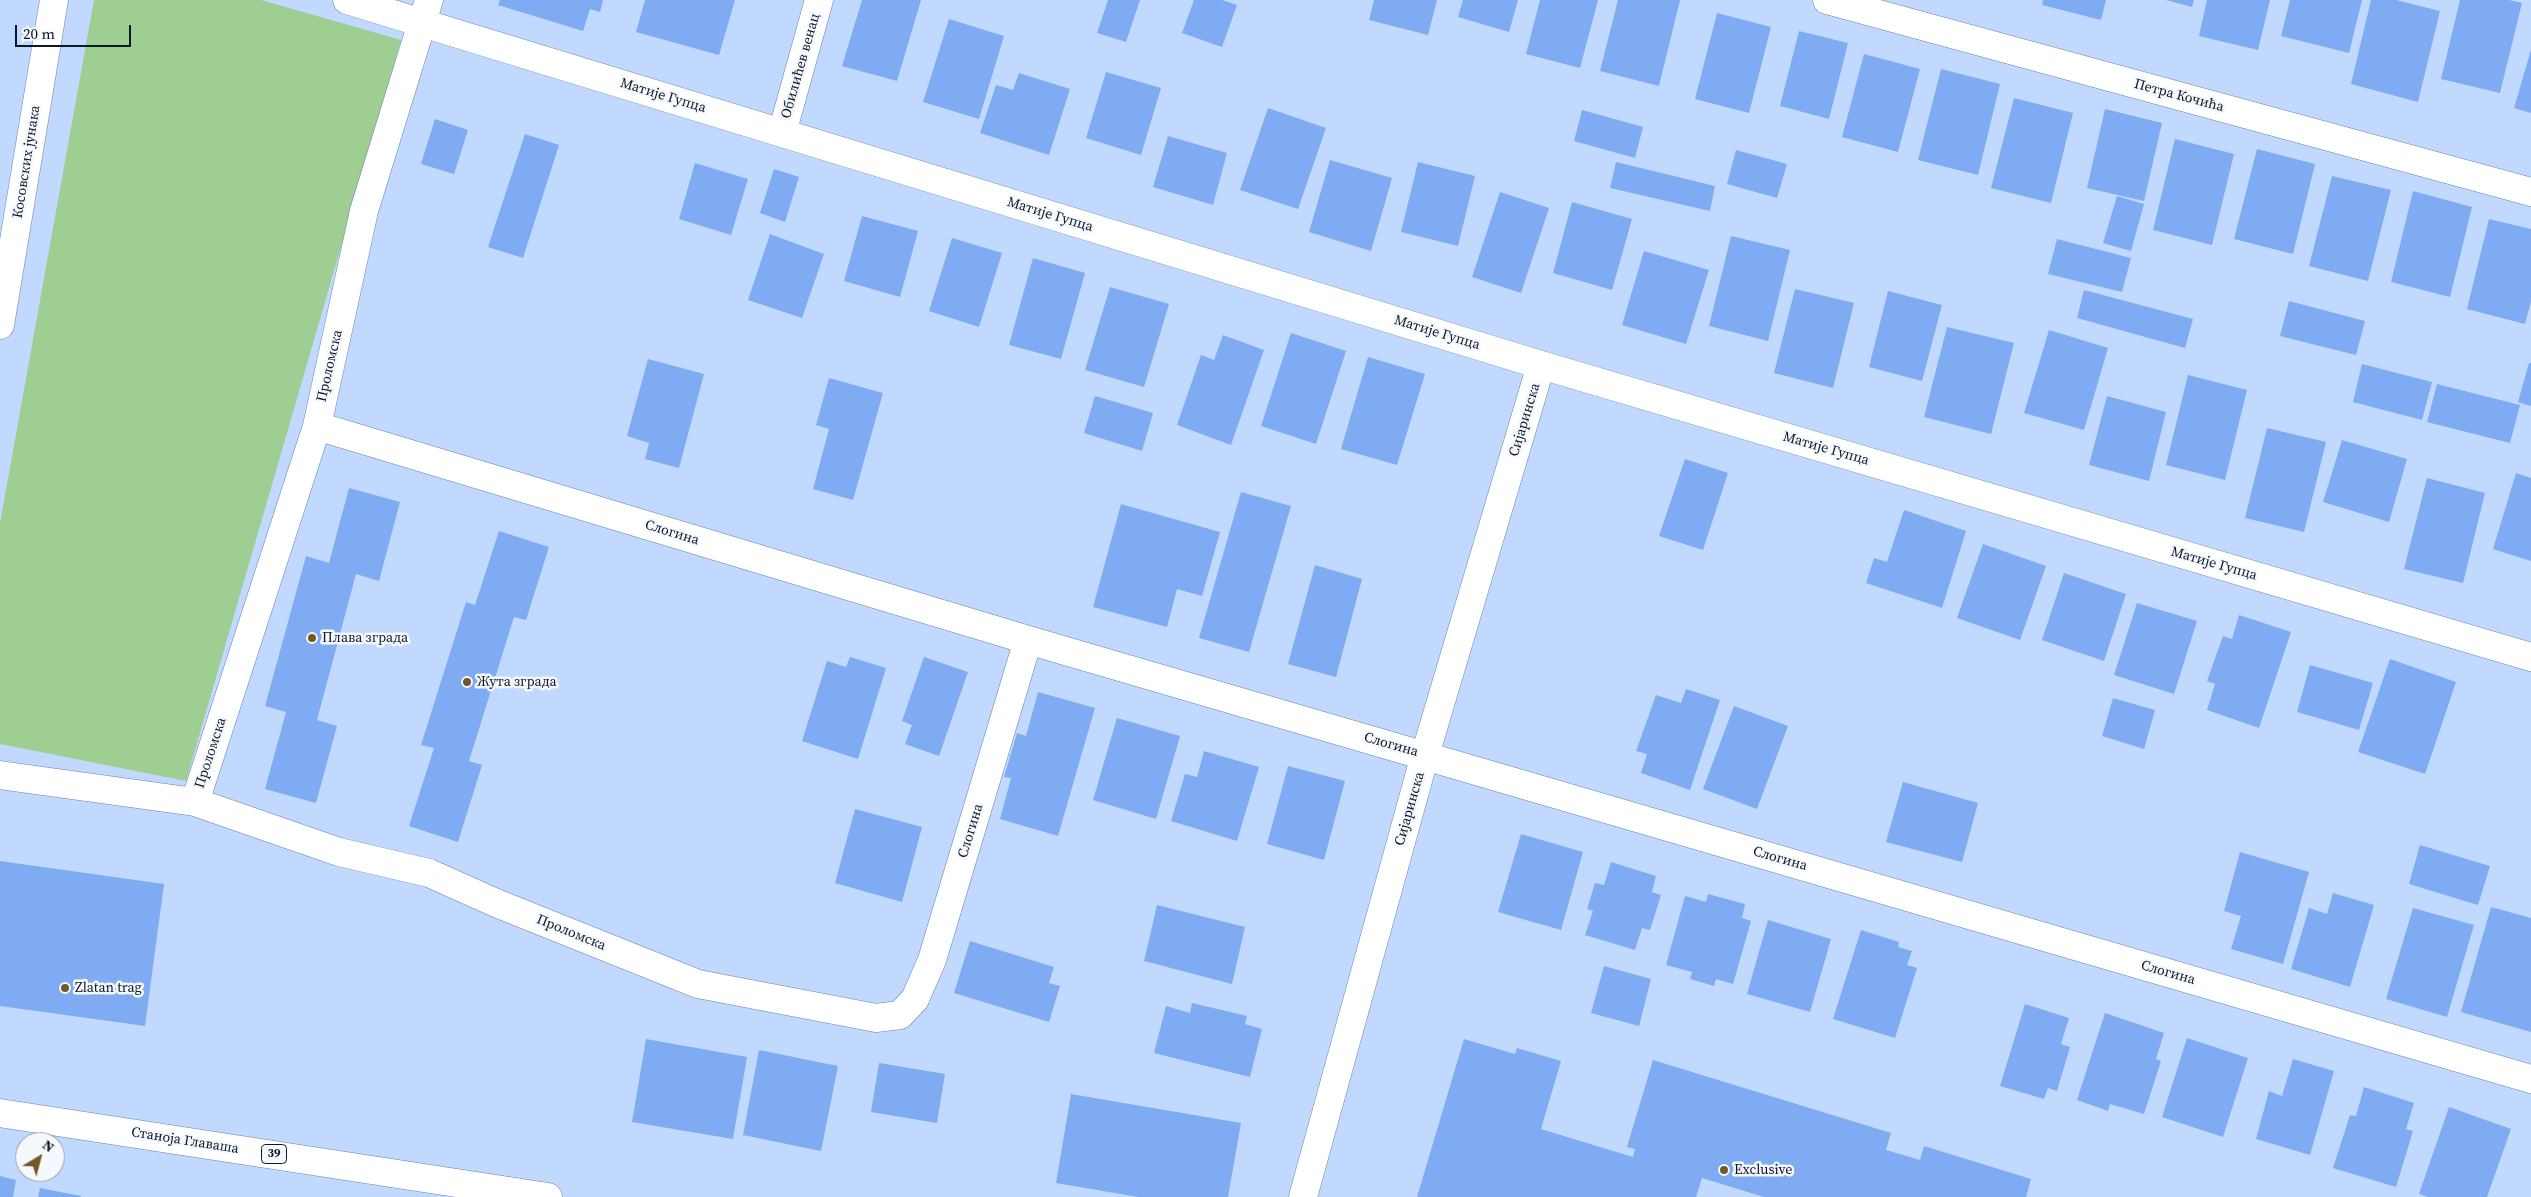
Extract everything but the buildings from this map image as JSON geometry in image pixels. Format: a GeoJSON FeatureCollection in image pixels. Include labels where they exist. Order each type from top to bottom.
{"type":"FeatureCollection","features":[{"type":"Feature","properties":{"kind":"street","name":"Косовских јунака"},"geometry":{"type":"LineString","coordinates":[[0,325],[54,0]]}},
{"type":"Feature","properties":{"kind":"street","name":"Матије Гупца"},"geometry":{"type":"LineString","coordinates":[[347,0],[426,11],[782,133],[1541,365],[2531,657]]}},
{"type":"Feature","properties":{"kind":"street","name":"Обилићев венац"},"geometry":{"type":"LineString","coordinates":[[782,133],[819,0]]}},
{"type":"Feature","properties":{"kind":"street","name":"Петра Кочића"},"geometry":{"type":"LineString","coordinates":[[1827,0],[2531,192]]}},
{"type":"Feature","properties":{"kind":"street","name":"Проломска"},"geometry":{"type":"LineString","coordinates":[[426,11],[364,211],[317,426],[195,802],[339,852],[429,873],[496,903],[698,984],[876,1018],[900,1015]]}},
{"type":"Feature","properties":{"kind":"street","name":"Сијаринска"},"geometry":{"type":"LineString","coordinates":[[1303,1197],[1425,755],[1541,365]]}},
{"type":"Feature","properties":{"kind":"street","name":"Слогина"},"geometry":{"type":"LineString","coordinates":[[317,426],[1028,640],[2531,1079]]}},
{"type":"Feature","properties":{"kind":"street","name":"Слогина"},"geometry":{"type":"LineString","coordinates":[[900,1015],[915,999],[932,960],[1028,640]]}},
{"type":"Feature","properties":{"kind":"street"},"geometry":{"type":"LineString","coordinates":[[0,774],[195,802]]}},
{"type":"Feature","properties":{"kind":"street","name":"Станоја Главаша"},"geometry":{"type":"LineString","coordinates":[[0,1113],[548,1197]]}},
{"type":"Feature","properties":{"kind":"green space"},"geometry":{"type":"Polygon","coordinates":[[[94,0],[261,0],[401,40],[186,781],[0,744],[0,523],[94,0]]]}},
{"type":"Feature","properties":{"kind":"place","name":"Плава зграда"},"geometry":{"type":"Point","coordinates":[312,638]}},
{"type":"Feature","properties":{"kind":"place","name":"Жута зграда"},"geometry":{"type":"Point","coordinates":[467,682]}},
{"type":"Feature","properties":{"kind":"place","name":"Zlatan trag"},"geometry":{"type":"Point","coordinates":[65,988]}},
{"type":"Feature","properties":{"kind":"place","name":"Exclusive"},"geometry":{"type":"Point","coordinates":[1724,1170]}}]}
